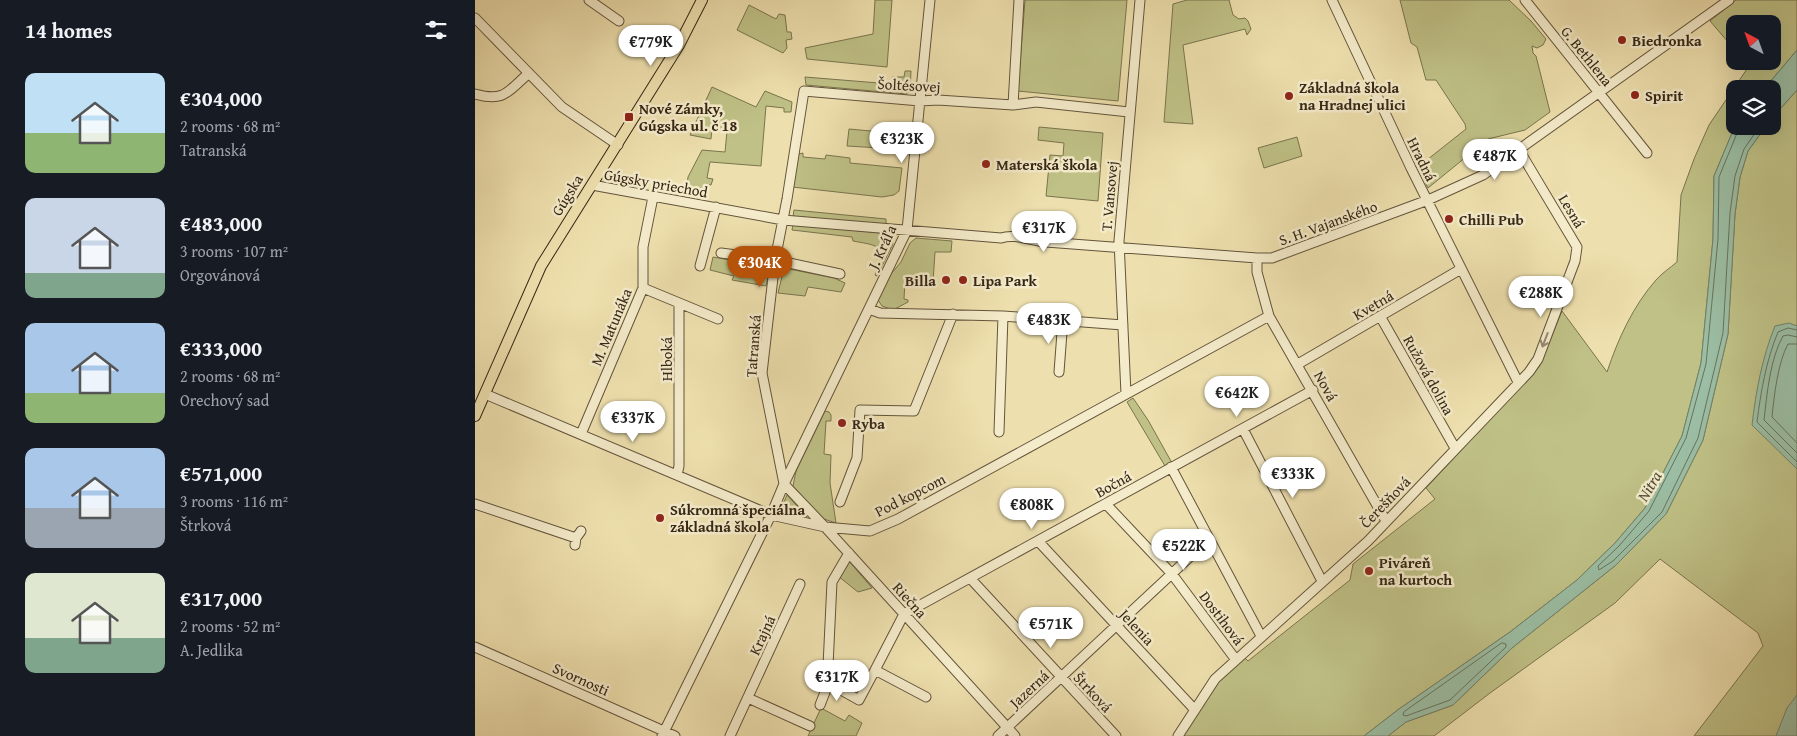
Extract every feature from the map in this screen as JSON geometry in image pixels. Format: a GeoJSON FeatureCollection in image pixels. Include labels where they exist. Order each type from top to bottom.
{"type":"FeatureCollection","features":[{"type":"Feature","properties":{"kind":"main road","name":"Gúgska"},"geometry":{"type":"LineString","coordinates":[[475,416],[541,266],[618,145],[684,35],[702,0]]}},
{"type":"Feature","properties":{"kind":"street"},"geometry":{"type":"LineString","coordinates":[[589,0],[619,21]]}},
{"type":"Feature","properties":{"kind":"street","name":"J. Kráľa"},"geometry":{"type":"LineString","coordinates":[[784,484],[907,230],[930,0]]}},
{"type":"Feature","properties":{"kind":"street"},"geometry":{"type":"LineString","coordinates":[[1013,105],[1019,0]]}},
{"type":"Feature","properties":{"kind":"street","name":"T. Vansovej"},"geometry":{"type":"LineString","coordinates":[[1126,394],[1119,248],[1129,112],[1140,0]]}},
{"type":"Feature","properties":{"kind":"street","name":"Hradná"},"geometry":{"type":"LineString","coordinates":[[1332,0],[1411,168],[1518,382]]}},
{"type":"Feature","properties":{"kind":"street","name":"G. Bethlena"},"geometry":{"type":"LineString","coordinates":[[1525,0],[1647,152]]}},
{"type":"Feature","properties":{"kind":"street","name":"S. H. Vajanského"},"geometry":{"type":"LineString","coordinates":[[783,220],[1001,238],[1015,237],[1033,241],[1119,248],[1272,258],[1428,200],[1483,175],[1729,0]]}},
{"type":"Feature","properties":{"kind":"street"},"geometry":{"type":"LineString","coordinates":[[475,18],[562,108],[618,145]]}},
{"type":"Feature","properties":{"kind":"street"},"geometry":{"type":"LineString","coordinates":[[475,94],[498,98],[528,74]]}},
{"type":"Feature","properties":{"kind":"street","name":"Šoltésovej"},"geometry":{"type":"LineString","coordinates":[[804,91],[1013,105],[1036,102],[1129,112]]}},
{"type":"Feature","properties":{"kind":"street","name":"Tatranská"},"geometry":{"type":"LineString","coordinates":[[784,484],[762,373],[775,260],[804,91]]}},
{"type":"Feature","properties":{"kind":"street","name":"Lesná"},"geometry":{"type":"LineString","coordinates":[[1519,150],[1576,243],[1577,253],[1575,262]]}},
{"type":"Feature","properties":{"kind":"street","name":"Gúgsky priechod"},"geometry":{"type":"LineString","coordinates":[[591,185],[783,220]]}},
{"type":"Feature","properties":{"kind":"street","name":"M. Matunáka"},"geometry":{"type":"LineString","coordinates":[[581,434],[643,288],[643,247],[653,197]]}},
{"type":"Feature","properties":{"kind":"street","name":"Gúgsky priechod"},"geometry":{"type":"LineString","coordinates":[[700,266],[716,207]]}},
{"type":"Feature","properties":{"kind":"street"},"geometry":{"type":"LineString","coordinates":[[721,253],[775,260],[840,274]]}},
{"type":"Feature","properties":{"kind":"street","name":"Nová"},"geometry":{"type":"LineString","coordinates":[[1257,258],[1257,272],[1269,316],[1387,521]]}},
{"type":"Feature","properties":{"kind":"street","name":"Čerešňová"},"geometry":{"type":"LineString","coordinates":[[1178,736],[1215,679],[1368,540],[1538,359],[1575,262]]}},
{"type":"Feature","properties":{"kind":"street","name":"Kvetná"},"geometry":{"type":"LineString","coordinates":[[1298,364],[1461,269]]}},
{"type":"Feature","properties":{"kind":"street"},"geometry":{"type":"LineString","coordinates":[[643,288],[718,319]]}},
{"type":"Feature","properties":{"kind":"street","name":"Hlboká"},"geometry":{"type":"LineString","coordinates":[[677,475],[679,466],[679,303]]}},
{"type":"Feature","properties":{"kind":"street"},"geometry":{"type":"LineString","coordinates":[[869,309],[880,313],[1003,316],[1123,325]]}},
{"type":"Feature","properties":{"kind":"street"},"geometry":{"type":"LineString","coordinates":[[841,502],[857,458],[860,410],[914,411],[953,314]]}},
{"type":"Feature","properties":{"kind":"street"},"geometry":{"type":"LineString","coordinates":[[999,432],[1003,316]]}},
{"type":"Feature","properties":{"kind":"street","name":"Pod kopcom"},"geometry":{"type":"LineString","coordinates":[[485,394],[771,515],[825,527],[870,531],[898,519],[1269,316]]}},
{"type":"Feature","properties":{"kind":"street","name":"Ružová dolina"},"geometry":{"type":"LineString","coordinates":[[1381,316],[1455,448]]}},
{"type":"Feature","properties":{"kind":"street"},"geometry":{"type":"LineString","coordinates":[[1059,372],[1063,319]]}},
{"type":"Feature","properties":{"kind":"street","name":"Bočná"},"geometry":{"type":"LineString","coordinates":[[904,614],[1313,390]]}},
{"type":"Feature","properties":{"kind":"street"},"geometry":{"type":"LineString","coordinates":[[1243,428],[1323,581]]}},
{"type":"Feature","properties":{"kind":"street"},"geometry":{"type":"LineString","coordinates":[[778,454],[782,458],[789,458],[799,452]]}},
{"type":"Feature","properties":{"kind":"street"},"geometry":{"type":"LineString","coordinates":[[1171,467],[1261,636]]}},
{"type":"Feature","properties":{"kind":"street"},"geometry":{"type":"LineString","coordinates":[[663,734],[771,515],[784,484]]}},
{"type":"Feature","properties":{"kind":"street","name":"Riečna"},"geometry":{"type":"LineString","coordinates":[[784,484],[1015,736]]}},
{"type":"Feature","properties":{"kind":"street"},"geometry":{"type":"LineString","coordinates":[[475,504],[578,538]]}},
{"type":"Feature","properties":{"kind":"street","name":"Dostihová"},"geometry":{"type":"LineString","coordinates":[[1106,504],[1172,574],[1236,660]]}},
{"type":"Feature","properties":{"kind":"street","name":"Jazerná"},"geometry":{"type":"LineString","coordinates":[[998,736],[1209,539]]}},
{"type":"Feature","properties":{"kind":"street","name":"Jelenia"},"geometry":{"type":"LineString","coordinates":[[1038,541],[1195,710]]}},
{"type":"Feature","properties":{"kind":"street"},"geometry":{"type":"LineString","coordinates":[[820,705],[827,687],[832,582],[849,553]]}},
{"type":"Feature","properties":{"kind":"street","name":"Štrková"},"geometry":{"type":"LineString","coordinates":[[970,578],[1116,736]]}},
{"type":"Feature","properties":{"kind":"street","name":"Krajná"},"geometry":{"type":"LineString","coordinates":[[730,736],[800,584]]}},
{"type":"Feature","properties":{"kind":"street"},"geometry":{"type":"LineString","coordinates":[[827,682],[859,700],[904,614]]}},
{"type":"Feature","properties":{"kind":"street","name":"Svornosti"},"geometry":{"type":"LineString","coordinates":[[475,647],[663,734],[675,736]]}},
{"type":"Feature","properties":{"kind":"street"},"geometry":{"type":"LineString","coordinates":[[875,670],[926,697]]}},
{"type":"Feature","properties":{"kind":"street"},"geometry":{"type":"LineString","coordinates":[[748,698],[810,726]]}},
{"type":"Feature","properties":{"kind":"shaded area"},"geometry":{"type":"Polygon","coordinates":[[[875,0],[892,0],[887,67],[807,59],[805,48],[873,34],[875,0]]]}},
{"type":"Feature","properties":{"kind":"shaded area"},"geometry":{"type":"Polygon","coordinates":[[[1025,0],[1127,0],[1118,101],[1018,91],[1025,0]]]}},
{"type":"Feature","properties":{"kind":"shaded area"},"geometry":{"type":"Polygon","coordinates":[[[1187,0],[1229,0],[1233,15],[1239,19],[1245,18],[1251,29],[1247,35],[1245,29],[1183,45],[1193,124],[1164,122],[1173,4],[1187,0]]]}},
{"type":"Feature","properties":{"kind":"shaded area"},"geometry":{"type":"Polygon","coordinates":[[[1400,0],[1509,0],[1531,21],[1546,39],[1543,45],[1537,48],[1532,46],[1550,112],[1525,130],[1488,139],[1428,188],[1418,167],[1466,129],[1465,124],[1436,80],[1426,80],[1417,47],[1411,43],[1400,0]]]}},
{"type":"Feature","properties":{"kind":"shaded area"},"geometry":{"type":"Polygon","coordinates":[[[1736,0],[1797,0],[1797,50],[1781,69],[1781,15],[1726,15],[1726,40],[1710,21],[1736,0]]]}},
{"type":"Feature","properties":{"kind":"shaded area"},"geometry":{"type":"Polygon","coordinates":[[[749,5],[776,19],[779,14],[785,15],[787,32],[791,32],[792,39],[786,40],[787,48],[783,53],[737,30],[749,5]]]}},
{"type":"Feature","properties":{"kind":"shaded area"},"geometry":{"type":"Polygon","coordinates":[[[1746,70],[1780,70],[1772,80],[1740,80],[1746,70]]]}},
{"type":"Feature","properties":{"kind":"shaded area"},"geometry":{"type":"Polygon","coordinates":[[[905,71],[911,71],[910,91],[906,94],[806,85],[805,77],[891,84],[892,77],[904,77],[905,71]]]}},
{"type":"Feature","properties":{"kind":"shaded area"},"geometry":{"type":"Polygon","coordinates":[[[712,87],[756,107],[765,91],[792,102],[791,112],[784,112],[784,108],[766,106],[761,166],[710,162],[707,178],[713,179],[711,185],[706,184],[704,194],[686,193],[688,177],[702,150],[725,152],[727,131],[712,129],[711,139],[690,135],[712,87]]]}},
{"type":"Feature","properties":{"kind":"shaded area"},"geometry":{"type":"Polygon","coordinates":[[[1797,90],[1797,736],[1694,736],[1763,646],[1758,633],[1660,559],[1615,603],[1434,736],[1388,736],[1406,722],[1453,705],[1512,648],[1616,565],[1666,514],[1703,440],[1728,334],[1735,214],[1740,177],[1748,151],[1760,135],[1781,135],[1781,108],[1797,90]]]}},
{"type":"Feature","properties":{"kind":"shaded area"},"geometry":{"type":"Polygon","coordinates":[[[1726,100],[1726,135],[1731,135],[1714,176],[1713,239],[1701,363],[1682,436],[1645,508],[1615,543],[1577,580],[1510,632],[1399,709],[1364,736],[1182,736],[1217,682],[1243,656],[1248,661],[1350,580],[1353,564],[1435,499],[1426,488],[1539,367],[1562,311],[1607,372],[1621,335],[1640,301],[1658,277],[1677,262],[1681,195],[1709,125],[1726,100]]]}},
{"type":"Feature","properties":{"kind":"shaded area"},"geometry":{"type":"Polygon","coordinates":[[[1039,127],[1103,133],[1098,201],[1046,196],[1050,155],[1063,156],[1064,143],[1038,140],[1039,127]]]}},
{"type":"Feature","properties":{"kind":"shaded area"},"geometry":{"type":"Polygon","coordinates":[[[849,129],[882,132],[881,148],[847,146],[849,129]]]}},
{"type":"Feature","properties":{"kind":"shaded area"},"geometry":{"type":"Polygon","coordinates":[[[1297,137],[1302,156],[1264,168],[1258,148],[1297,137]]]}},
{"type":"Feature","properties":{"kind":"shaded area"},"geometry":{"type":"Polygon","coordinates":[[[803,153],[803,157],[825,159],[826,155],[850,158],[850,163],[902,168],[899,191],[894,195],[882,197],[792,187],[796,157],[803,153]]]}},
{"type":"Feature","properties":{"kind":"shaded area"},"geometry":{"type":"Polygon","coordinates":[[[794,210],[886,219],[886,225],[793,217],[794,210]]]}},
{"type":"Feature","properties":{"kind":"shaded area"},"geometry":{"type":"Polygon","coordinates":[[[793,224],[889,234],[893,244],[877,276],[875,275],[879,265],[880,252],[875,246],[853,241],[852,237],[792,230],[793,224]]]}},
{"type":"Feature","properties":{"kind":"shaded area"},"geometry":{"type":"Polygon","coordinates":[[[916,238],[952,241],[951,252],[935,252],[933,282],[905,281],[904,299],[908,300],[908,302],[893,310],[882,306],[878,300],[891,274],[901,262],[910,243],[916,238]]]}},
{"type":"Feature","properties":{"kind":"shaded area"},"geometry":{"type":"Polygon","coordinates":[[[713,257],[757,265],[759,261],[771,264],[766,286],[732,280],[734,276],[710,270],[713,257]]]}},
{"type":"Feature","properties":{"kind":"shaded area"},"geometry":{"type":"Polygon","coordinates":[[[784,268],[834,278],[845,283],[841,292],[808,287],[805,296],[778,293],[784,268]]]}},
{"type":"Feature","properties":{"kind":"shaded area"},"geometry":{"type":"Polygon","coordinates":[[[1133,398],[1148,420],[1172,463],[1165,466],[1127,402],[1133,398]]]}},
{"type":"Feature","properties":{"kind":"shaded area"},"geometry":{"type":"Polygon","coordinates":[[[825,411],[831,415],[831,421],[826,421],[824,454],[831,455],[830,483],[836,523],[821,518],[793,486],[796,471],[825,411]]]}},
{"type":"Feature","properties":{"kind":"shaded area"},"geometry":{"type":"Polygon","coordinates":[[[787,495],[807,517],[806,519],[779,513],[787,495]]]}},
{"type":"Feature","properties":{"kind":"shaded area"},"geometry":{"type":"Polygon","coordinates":[[[849,561],[872,588],[858,592],[838,576],[849,561]]]}},
{"type":"Feature","properties":{"kind":"shaded area"},"geometry":{"type":"Polygon","coordinates":[[[821,708],[845,721],[849,715],[862,723],[856,736],[808,736],[821,708]]]}},
{"type":"Feature","properties":{"kind":"water"},"geometry":{"type":"Polygon","coordinates":[[[1797,50],[1797,90],[1781,108],[1781,80],[1772,80],[1797,50]]]}},
{"type":"Feature","properties":{"kind":"water"},"geometry":{"type":"Polygon","coordinates":[[[1731,135],[1760,135],[1748,151],[1740,177],[1735,214],[1728,334],[1703,440],[1666,514],[1616,565],[1512,648],[1453,705],[1406,722],[1388,736],[1364,736],[1399,709],[1510,632],[1577,580],[1615,543],[1645,508],[1682,436],[1701,363],[1713,239],[1714,176],[1731,135]]]}},
{"type":"Feature","properties":{"kind":"water"},"geometry":{"type":"Polygon","coordinates":[[[1789,323],[1797,326],[1797,469],[1752,425],[1760,375],[1770,338],[1775,326],[1789,323]]]}},
{"type":"Feature","properties":{"kind":"water"},"geometry":{"type":"Polygon","coordinates":[[[1797,695],[1797,736],[1776,736],[1787,708],[1797,695]]]}},
{"type":"Feature","properties":{"kind":"place","name":"Biedronka"},"geometry":{"type":"Point","coordinates":[1622,40]}},
{"type":"Feature","properties":{"kind":"place","name":"Spirit"},"geometry":{"type":"Point","coordinates":[1635,95]}},
{"type":"Feature","properties":{"kind":"place","name":"Základná škola na Hradnej ulici"},"geometry":{"type":"Point","coordinates":[1289,96]}},
{"type":"Feature","properties":{"kind":"place","name":"Nové Zámky, Gúgska ul. č 18"},"geometry":{"type":"Point","coordinates":[629,117]}},
{"type":"Feature","properties":{"kind":"place","name":"Materská škola"},"geometry":{"type":"Point","coordinates":[986,164]}},
{"type":"Feature","properties":{"kind":"place","name":"Chilli Pub"},"geometry":{"type":"Point","coordinates":[1449,219]}},
{"type":"Feature","properties":{"kind":"place","name":"Billa"},"geometry":{"type":"Point","coordinates":[946,280]}},
{"type":"Feature","properties":{"kind":"place","name":"Lipa Park"},"geometry":{"type":"Point","coordinates":[963,280]}},
{"type":"Feature","properties":{"kind":"place","name":"Ryba"},"geometry":{"type":"Point","coordinates":[842,423]}},
{"type":"Feature","properties":{"kind":"place","name":"Súkromná špeciálna základná škola"},"geometry":{"type":"Point","coordinates":[660,518]}},
{"type":"Feature","properties":{"kind":"place","name":"Piváreň na kurtoch"},"geometry":{"type":"Point","coordinates":[1369,571]}},
{"type":"Feature","properties":{"kind":"water label","name":"Nitra"},"geometry":{"type":"Point","coordinates":[1649,486]}}]}
